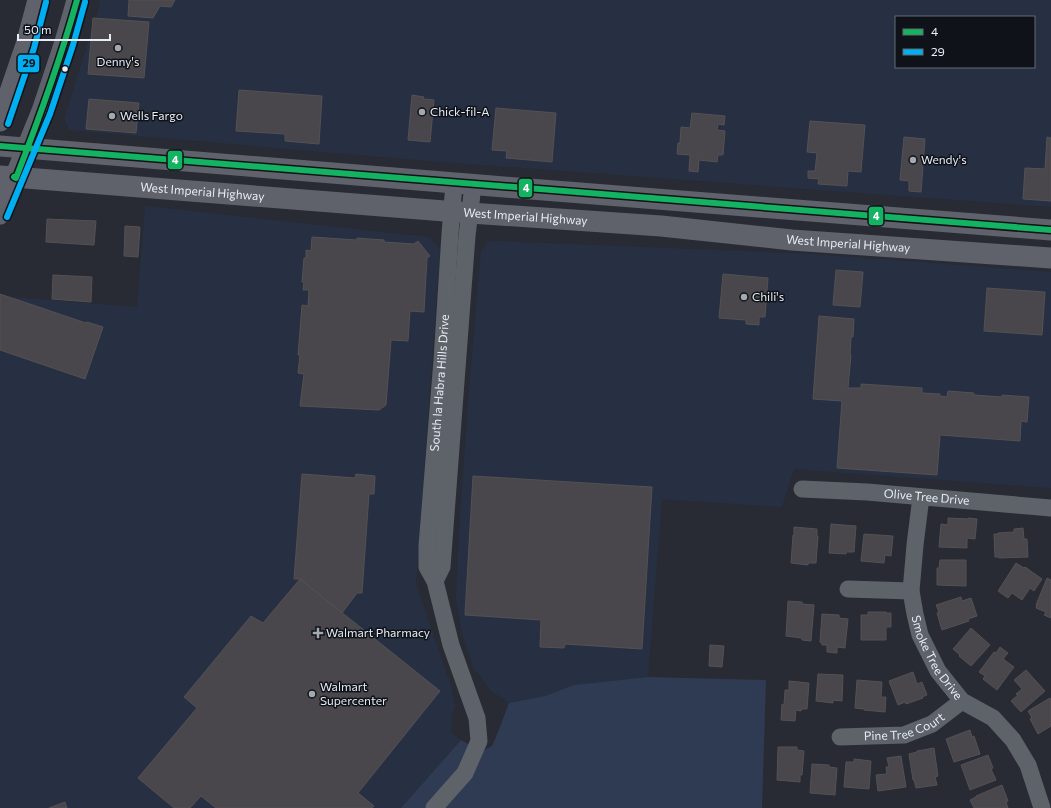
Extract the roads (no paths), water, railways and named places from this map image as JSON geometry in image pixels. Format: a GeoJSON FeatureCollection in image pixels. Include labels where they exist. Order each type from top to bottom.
{"type":"FeatureCollection","features":[{"type":"Feature","properties":{"kind":"main road"},"geometry":{"type":"LineString","coordinates":[[0,121],[26,45],[38,0]]}},
{"type":"Feature","properties":{"kind":"main road"},"geometry":{"type":"LineString","coordinates":[[0,214],[8,177],[28,148],[65,42],[77,0]]}},
{"type":"Feature","properties":{"kind":"main road"},"geometry":{"type":"LineString","coordinates":[[0,146],[1051,230]]}},
{"type":"Feature","properties":{"kind":"main road","name":"West Imperial Highway"},"geometry":{"type":"LineString","coordinates":[[8,177],[661,226],[792,240],[1051,258]]}},
{"type":"Feature","properties":{"kind":"main road"},"geometry":{"type":"LineString","coordinates":[[792,240],[795,231],[806,222],[880,227],[884,226],[890,218]]}},
{"type":"Feature","properties":{"kind":"street","name":"South la Habra Hills Drive"},"geometry":{"type":"LineString","coordinates":[[434,808],[465,773],[479,741],[477,718],[451,645],[434,581],[427,567],[427,546],[433,463],[442,360],[464,184]]}},
{"type":"Feature","properties":{"kind":"street","name":"Olive Tree Drive"},"geometry":{"type":"LineString","coordinates":[[802,489],[867,492],[1051,508]]}},
{"type":"Feature","properties":{"kind":"street","name":"Smoke Tree Drive"},"geometry":{"type":"LineString","coordinates":[[921,497],[911,591],[920,635],[938,671],[962,701],[993,718],[1013,740],[1028,765],[1042,808]]}},
{"type":"Feature","properties":{"kind":"street"},"geometry":{"type":"LineString","coordinates":[[848,589],[911,591]]}},
{"type":"Feature","properties":{"kind":"street","name":"Pine Tree Court"},"geometry":{"type":"LineString","coordinates":[[840,737],[904,735],[932,724],[962,701]]}},
{"type":"Feature","properties":{"kind":"place","name":"Denny's"},"geometry":{"type":"Point","coordinates":[118,48]}},
{"type":"Feature","properties":{"kind":"place","name":"Chick-fil-A"},"geometry":{"type":"Point","coordinates":[422,112]}},
{"type":"Feature","properties":{"kind":"place","name":"Wells Fargo"},"geometry":{"type":"Point","coordinates":[112,116]}},
{"type":"Feature","properties":{"kind":"place","name":"Wendy's"},"geometry":{"type":"Point","coordinates":[913,160]}},
{"type":"Feature","properties":{"kind":"place","name":"Chili's"},"geometry":{"type":"Point","coordinates":[744,297]}},
{"type":"Feature","properties":{"kind":"place","name":"Walmart Pharmacy"},"geometry":{"type":"Point","coordinates":[318,633]}},
{"type":"Feature","properties":{"kind":"place","name":"Walmart Supercenter"},"geometry":{"type":"Point","coordinates":[312,694]}}]}
